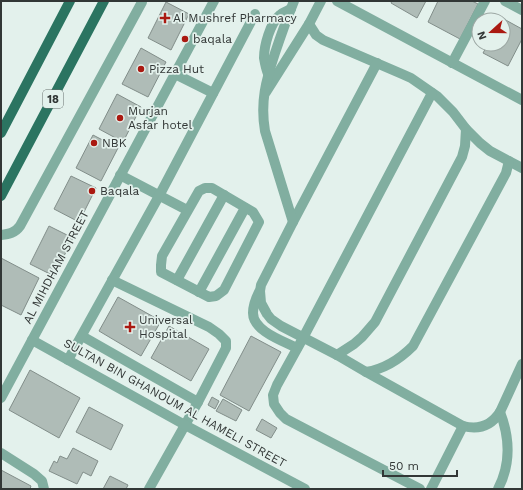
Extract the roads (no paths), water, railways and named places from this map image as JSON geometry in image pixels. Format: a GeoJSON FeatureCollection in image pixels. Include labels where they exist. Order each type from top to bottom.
{"type":"FeatureCollection","features":[{"type":"Feature","properties":{"kind":"main road","name":"18"},"geometry":{"type":"LineString","coordinates":[[1,133],[70,1]]}},
{"type":"Feature","properties":{"kind":"main road","name":"18"},"geometry":{"type":"LineString","coordinates":[[1,196],[104,1]]}},
{"type":"Feature","properties":{"kind":"street"},"geometry":{"type":"LineString","coordinates":[[1,235],[11,234],[20,226],[142,1]]}},
{"type":"Feature","properties":{"kind":"street","name":"AL MIHDHAM STREET"},"geometry":{"type":"LineString","coordinates":[[1,398],[214,1]]}},
{"type":"Feature","properties":{"kind":"street"},"geometry":{"type":"LineString","coordinates":[[263,97],[309,24],[321,1]]}},
{"type":"Feature","properties":{"kind":"street"},"geometry":{"type":"LineString","coordinates":[[337,1],[522,100]]}},
{"type":"Feature","properties":{"kind":"street"},"geometry":{"type":"LineString","coordinates":[[452,63],[485,1]]}},
{"type":"Feature","properties":{"kind":"street"},"geometry":{"type":"LineString","coordinates":[[505,1],[522,10]]}},
{"type":"Feature","properties":{"kind":"street"},"geometry":{"type":"LineString","coordinates":[[292,222],[264,131],[263,97],[268,74],[264,59],[264,52],[268,38],[277,17],[293,5]]}},
{"type":"Feature","properties":{"kind":"street"},"geometry":{"type":"LineString","coordinates":[[68,360],[159,196],[255,14]]}},
{"type":"Feature","properties":{"kind":"street"},"geometry":{"type":"LineString","coordinates":[[309,24],[316,35],[323,40],[411,78],[445,104],[480,143],[490,151],[522,168]]}},
{"type":"Feature","properties":{"kind":"street"},"geometry":{"type":"LineString","coordinates":[[297,348],[263,331],[257,326],[253,317],[253,308],[261,285],[292,222],[377,63]]}},
{"type":"Feature","properties":{"kind":"street"},"geometry":{"type":"LineString","coordinates":[[175,74],[212,93]]}},
{"type":"Feature","properties":{"kind":"street"},"geometry":{"type":"LineString","coordinates":[[420,489],[286,419],[274,404],[273,395],[432,93]]}},
{"type":"Feature","properties":{"kind":"street"},"geometry":{"type":"LineString","coordinates":[[337,355],[354,344],[375,322],[462,157],[465,146],[466,129]]}},
{"type":"Feature","properties":{"kind":"street"},"geometry":{"type":"LineString","coordinates":[[366,372],[383,368],[391,364],[413,346],[506,173],[509,161]]}},
{"type":"Feature","properties":{"kind":"street"},"geometry":{"type":"LineString","coordinates":[[120,175],[187,210]]}},
{"type":"Feature","properties":{"kind":"street"},"geometry":{"type":"LineString","coordinates":[[205,188],[212,188],[224,195],[253,212],[259,222],[224,290],[216,296],[209,297],[162,272],[160,265],[162,256],[199,191],[205,188]]}},
{"type":"Feature","properties":{"kind":"street"},"geometry":{"type":"LineString","coordinates":[[177,280],[224,195]]}},
{"type":"Feature","properties":{"kind":"street"},"geometry":{"type":"LineString","coordinates":[[199,292],[245,208]]}},
{"type":"Feature","properties":{"kind":"street"},"geometry":{"type":"LineString","coordinates":[[112,280],[209,327],[226,341],[226,348],[198,402],[149,489]]}},
{"type":"Feature","properties":{"kind":"street"},"geometry":{"type":"LineString","coordinates":[[261,285],[261,303],[267,314],[275,323],[337,355],[463,426],[474,428],[486,425],[496,417],[500,412],[522,364]]}},
{"type":"Feature","properties":{"kind":"street"},"geometry":{"type":"LineString","coordinates":[[82,336],[198,402]]}},
{"type":"Feature","properties":{"kind":"street","name":"SULTAN BIN GHANOUM AL HAMELI STREET"},"geometry":{"type":"LineString","coordinates":[[32,340],[299,488]]}},
{"type":"Feature","properties":{"kind":"street"},"geometry":{"type":"LineString","coordinates":[[498,489],[504,477],[508,456],[507,433],[500,412]]}},
{"type":"Feature","properties":{"kind":"street"},"geometry":{"type":"LineString","coordinates":[[432,489],[463,426]]}},
{"type":"Feature","properties":{"kind":"street"},"geometry":{"type":"LineString","coordinates":[[1,453],[34,474],[42,481],[44,489]]}},
{"type":"Feature","properties":{"kind":"place","name":"Al Mushref Pharmacy"},"geometry":{"type":"Point","coordinates":[165,18]}},
{"type":"Feature","properties":{"kind":"place","name":"baqala"},"geometry":{"type":"Point","coordinates":[185,39]}},
{"type":"Feature","properties":{"kind":"place","name":"Pizza Hut"},"geometry":{"type":"Point","coordinates":[141,69]}},
{"type":"Feature","properties":{"kind":"place","name":"Murjan Asfar hotel"},"geometry":{"type":"Point","coordinates":[120,118]}},
{"type":"Feature","properties":{"kind":"place","name":"NBK"},"geometry":{"type":"Point","coordinates":[94,143]}},
{"type":"Feature","properties":{"kind":"place","name":"Baqala"},"geometry":{"type":"Point","coordinates":[92,191]}},
{"type":"Feature","properties":{"kind":"place","name":"Universal Hospital"},"geometry":{"type":"Point","coordinates":[130,327]}}]}
